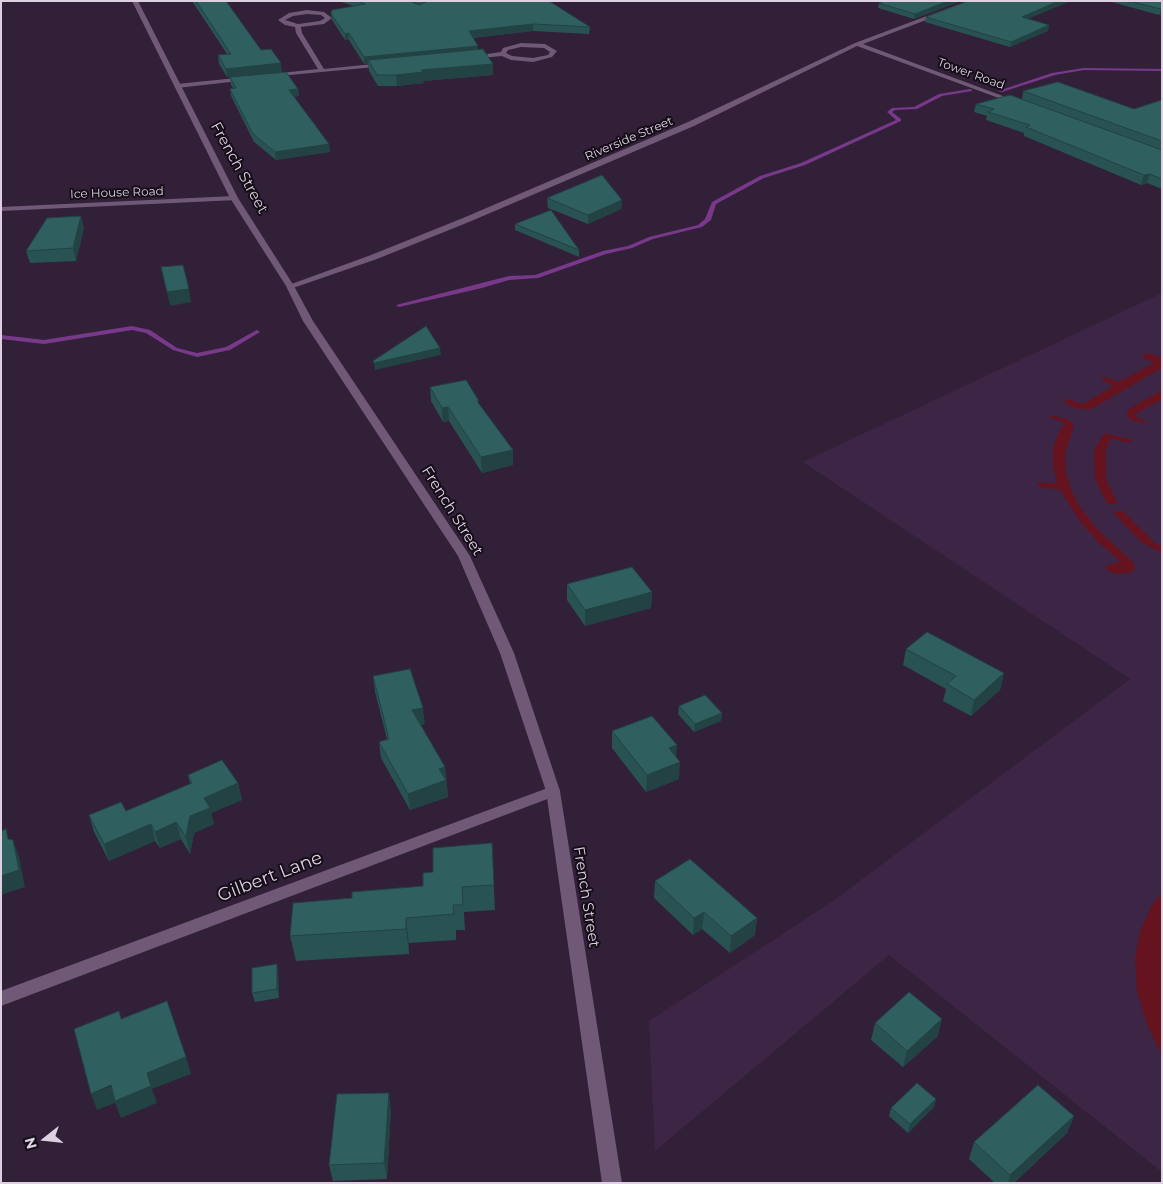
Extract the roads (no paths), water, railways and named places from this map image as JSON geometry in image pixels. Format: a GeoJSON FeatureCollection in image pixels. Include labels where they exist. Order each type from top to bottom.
{"type":"FeatureCollection","features":[{"type":"Feature","properties":{"kind":"street","name":"French Street"},"geometry":{"type":"LineString","coordinates":[[135,1],[234,198],[290,286],[308,321],[464,556],[507,653],[553,791],[612,1183]]}},
{"type":"Feature","properties":{"kind":"street","name":"Riverside Street"},"geometry":{"type":"LineString","coordinates":[[290,286],[374,257],[493,209],[691,124],[857,44],[973,1]]}},
{"type":"Feature","properties":{"kind":"street"},"geometry":{"type":"LineString","coordinates":[[307,12],[322,13],[329,18],[322,23],[298,26],[287,24],[281,20],[291,14],[307,12]]}},
{"type":"Feature","properties":{"kind":"street"},"geometry":{"type":"LineString","coordinates":[[298,26],[299,33],[322,71]]}},
{"type":"Feature","properties":{"kind":"street","name":"Tower Road"},"geometry":{"type":"LineString","coordinates":[[857,44],[1028,107]]}},
{"type":"Feature","properties":{"kind":"street"},"geometry":{"type":"LineString","coordinates":[[465,57],[503,54],[511,58],[533,60],[550,56],[554,51],[544,46],[520,45],[505,49],[503,54]]}},
{"type":"Feature","properties":{"kind":"street"},"geometry":{"type":"LineString","coordinates":[[264,77],[389,64]]}},
{"type":"Feature","properties":{"kind":"street"},"geometry":{"type":"LineString","coordinates":[[177,86],[254,78]]}},
{"type":"Feature","properties":{"kind":"street","name":"Ice House Road"},"geometry":{"type":"LineString","coordinates":[[1,208],[234,198]]}},
{"type":"Feature","properties":{"kind":"street","name":"Gilbert Lane"},"geometry":{"type":"LineString","coordinates":[[1,999],[553,791]]}},
{"type":"Feature","properties":{"kind":"waterway"},"geometry":{"type":"LineString","coordinates":[[1000,91],[1054,74],[1084,69],[1162,70]]}},
{"type":"Feature","properties":{"kind":"waterway"},"geometry":{"type":"LineString","coordinates":[[399,305],[509,278],[536,277],[605,252],[630,247],[651,238],[700,226],[708,220],[714,203],[762,177],[803,164],[899,120],[889,112],[894,109],[915,108],[941,95],[970,90]]}},
{"type":"Feature","properties":{"kind":"waterway"},"geometry":{"type":"LineString","coordinates":[[1,337],[44,342],[132,328],[148,331],[175,349],[197,355],[228,349],[257,332]]}}]}
